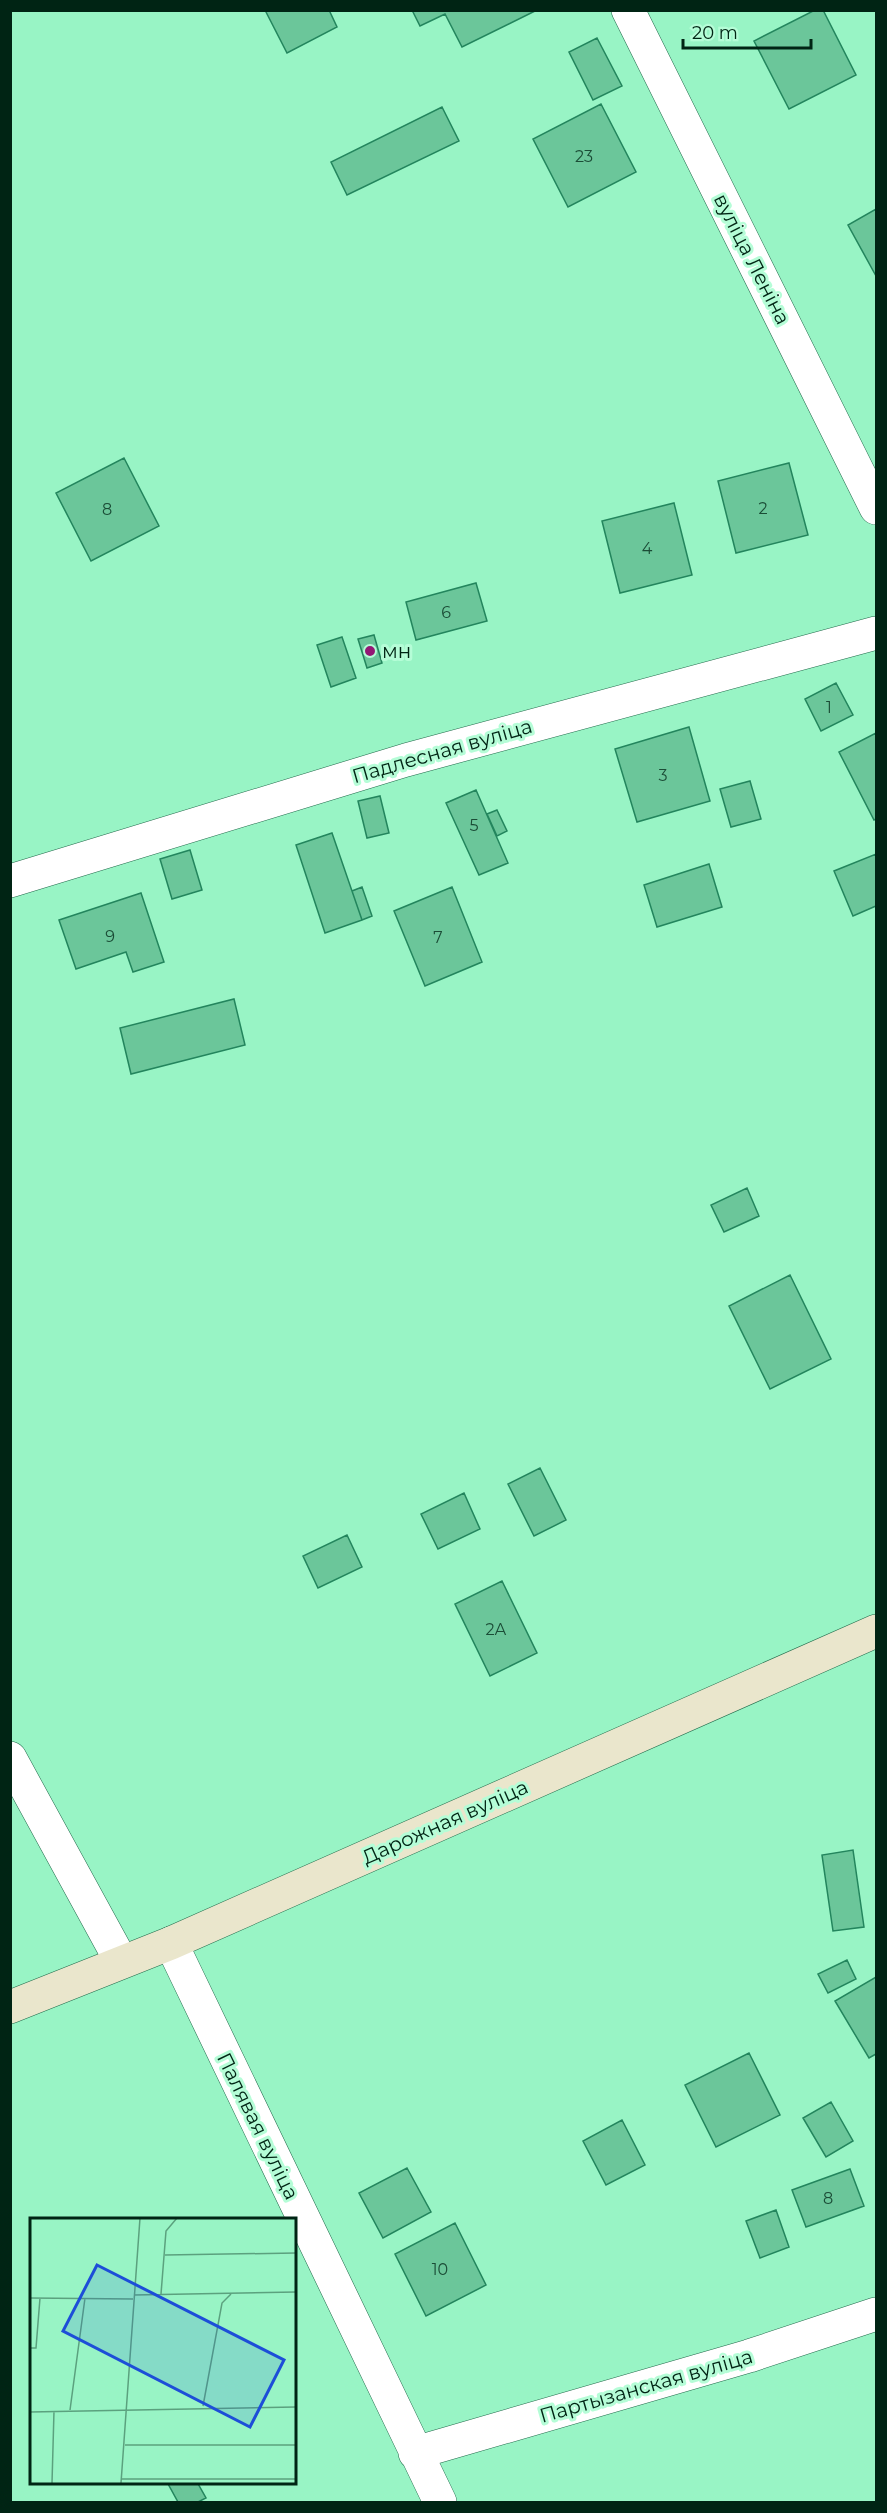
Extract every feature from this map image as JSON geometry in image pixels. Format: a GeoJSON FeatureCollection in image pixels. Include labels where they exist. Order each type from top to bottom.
{"type":"FeatureCollection","features":[{"type":"Feature","properties":{"kind":"main road","name":"Дарожная вуліца"},"geometry":{"type":"LineString","coordinates":[[10,2007],[171,1943],[876,1631]]}},
{"type":"Feature","properties":{"kind":"street","name":"вуліца Леніна"},"geometry":{"type":"LineString","coordinates":[[628,10],[876,508]]}},
{"type":"Feature","properties":{"kind":"street","name":"Падлесная вуліца"},"geometry":{"type":"LineString","coordinates":[[10,881],[406,760],[876,633]]}},
{"type":"Feature","properties":{"kind":"street"},"geometry":{"type":"LineString","coordinates":[[10,1758],[121,1961]]}},
{"type":"Feature","properties":{"kind":"street","name":"Палявая вуліца"},"geometry":{"type":"LineString","coordinates":[[171,1943],[440,2502]]}},
{"type":"Feature","properties":{"kind":"street","name":"Партызанская вуліца"},"geometry":{"type":"LineString","coordinates":[[415,2453],[749,2356],[876,2314]]}},
{"type":"Feature","properties":{"kind":"building"},"geometry":{"type":"Polygon","coordinates":[[[265,10],[329,10],[337,27],[287,53],[265,10]]]}},
{"type":"Feature","properties":{"kind":"building"},"geometry":{"type":"Polygon","coordinates":[[[412,10],[537,10],[462,47],[445,14],[420,26],[412,10]]]}},
{"type":"Feature","properties":{"kind":"building"},"geometry":{"type":"Polygon","coordinates":[[[815,10],[823,10],[856,75],[789,109],[754,41],[815,10]]]}},
{"type":"Feature","properties":{"kind":"building"},"geometry":{"type":"Polygon","coordinates":[[[597,38],[622,86],[593,100],[569,52],[597,38]]]}},
{"type":"Feature","properties":{"kind":"building"},"geometry":{"type":"Polygon","coordinates":[[[601,104],[636,172],[568,207],[533,139],[601,104]]]}},
{"type":"Feature","properties":{"kind":"building"},"geometry":{"type":"Polygon","coordinates":[[[442,107],[459,141],[347,195],[331,162],[442,107]]]}},
{"type":"Feature","properties":{"kind":"building"},"geometry":{"type":"Polygon","coordinates":[[[876,209],[876,276],[848,225],[876,209]]]}},
{"type":"Feature","properties":{"kind":"building"},"geometry":{"type":"Polygon","coordinates":[[[124,458],[159,526],[91,561],[56,493],[124,458]]]}},
{"type":"Feature","properties":{"kind":"building"},"geometry":{"type":"Polygon","coordinates":[[[789,463],[808,535],[736,553],[718,481],[789,463]]]}},
{"type":"Feature","properties":{"kind":"building"},"geometry":{"type":"Polygon","coordinates":[[[674,503],[692,575],[620,593],[602,521],[674,503]]]}},
{"type":"Feature","properties":{"kind":"building"},"geometry":{"type":"Polygon","coordinates":[[[476,583],[487,621],[416,640],[406,602],[476,583]]]}},
{"type":"Feature","properties":{"kind":"building","name":"мн"},"geometry":{"type":"Polygon","coordinates":[[[374,635],[382,663],[367,668],[358,639],[374,635]]]}},
{"type":"Feature","properties":{"kind":"building"},"geometry":{"type":"Polygon","coordinates":[[[342,637],[356,678],[331,687],[317,645],[342,637]]]}},
{"type":"Feature","properties":{"kind":"building"},"geometry":{"type":"Polygon","coordinates":[[[836,683],[853,715],[821,731],[805,699],[836,683]]]}},
{"type":"Feature","properties":{"kind":"building"},"geometry":{"type":"Polygon","coordinates":[[[689,727],[710,801],[637,822],[615,749],[689,727]]]}},
{"type":"Feature","properties":{"kind":"building"},"geometry":{"type":"Polygon","coordinates":[[[876,733],[876,819],[874,820],[839,752],[876,733]]]}},
{"type":"Feature","properties":{"kind":"building"},"geometry":{"type":"Polygon","coordinates":[[[750,781],[761,819],[731,827],[720,789],[750,781]]]}},
{"type":"Feature","properties":{"kind":"building"},"geometry":{"type":"Polygon","coordinates":[[[476,790],[508,863],[479,875],[446,803],[476,790]]]}},
{"type":"Feature","properties":{"kind":"building"},"geometry":{"type":"Polygon","coordinates":[[[380,796],[389,833],[367,838],[358,801],[380,796]]]}},
{"type":"Feature","properties":{"kind":"building"},"geometry":{"type":"Polygon","coordinates":[[[497,810],[507,831],[497,836],[487,814],[497,810]]]}},
{"type":"Feature","properties":{"kind":"building"},"geometry":{"type":"Polygon","coordinates":[[[332,833],[362,920],[325,933],[296,845],[332,833]]]}},
{"type":"Feature","properties":{"kind":"building"},"geometry":{"type":"Polygon","coordinates":[[[190,850],[202,890],[172,899],[160,859],[190,850]]]}},
{"type":"Feature","properties":{"kind":"building"},"geometry":{"type":"Polygon","coordinates":[[[876,854],[876,906],[853,916],[834,871],[876,854]]]}},
{"type":"Feature","properties":{"kind":"building"},"geometry":{"type":"Polygon","coordinates":[[[709,864],[722,907],[657,927],[644,885],[709,864]]]}},
{"type":"Feature","properties":{"kind":"building"},"geometry":{"type":"Polygon","coordinates":[[[362,887],[372,916],[362,920],[352,891],[362,887]]]}},
{"type":"Feature","properties":{"kind":"building"},"geometry":{"type":"Polygon","coordinates":[[[452,887],[482,962],[425,986],[394,911],[452,887]]]}},
{"type":"Feature","properties":{"kind":"building"},"geometry":{"type":"Polygon","coordinates":[[[141,893],[164,962],[133,972],[126,952],[76,969],[59,920],[141,893]]]}},
{"type":"Feature","properties":{"kind":"building"},"geometry":{"type":"Polygon","coordinates":[[[234,999],[245,1045],[131,1074],[120,1028],[234,999]]]}},
{"type":"Feature","properties":{"kind":"building"},"geometry":{"type":"Polygon","coordinates":[[[747,1188],[759,1216],[724,1232],[711,1205],[747,1188]]]}},
{"type":"Feature","properties":{"kind":"building"},"geometry":{"type":"Polygon","coordinates":[[[790,1275],[831,1359],[770,1389],[729,1306],[790,1275]]]}},
{"type":"Feature","properties":{"kind":"building"},"geometry":{"type":"Polygon","coordinates":[[[540,1468],[566,1520],[534,1536],[508,1484],[540,1468]]]}},
{"type":"Feature","properties":{"kind":"building"},"geometry":{"type":"Polygon","coordinates":[[[464,1493],[480,1529],[438,1549],[421,1514],[464,1493]]]}},
{"type":"Feature","properties":{"kind":"building"},"geometry":{"type":"Polygon","coordinates":[[[347,1535],[362,1567],[318,1588],[303,1556],[347,1535]]]}},
{"type":"Feature","properties":{"kind":"building"},"geometry":{"type":"Polygon","coordinates":[[[502,1581],[537,1653],[490,1676],[455,1604],[502,1581]]]}},
{"type":"Feature","properties":{"kind":"building"},"geometry":{"type":"Polygon","coordinates":[[[853,1850],[864,1927],[833,1931],[822,1855],[853,1850]]]}},
{"type":"Feature","properties":{"kind":"building"},"geometry":{"type":"Polygon","coordinates":[[[847,1960],[856,1979],[828,1993],[818,1974],[847,1960]]]}},
{"type":"Feature","properties":{"kind":"building"},"geometry":{"type":"Polygon","coordinates":[[[876,1977],[876,2054],[869,2058],[835,2001],[876,1977]]]}},
{"type":"Feature","properties":{"kind":"building"},"geometry":{"type":"Polygon","coordinates":[[[749,2053],[780,2115],[716,2147],[685,2085],[749,2053]]]}},
{"type":"Feature","properties":{"kind":"building"},"geometry":{"type":"Polygon","coordinates":[[[831,2102],[853,2141],[826,2157],[803,2118],[831,2102]]]}},
{"type":"Feature","properties":{"kind":"building"},"geometry":{"type":"Polygon","coordinates":[[[622,2120],[645,2165],[606,2185],[583,2141],[622,2120]]]}},
{"type":"Feature","properties":{"kind":"building"},"geometry":{"type":"Polygon","coordinates":[[[407,2168],[431,2212],[383,2238],[359,2193],[407,2168]]]}},
{"type":"Feature","properties":{"kind":"building"},"geometry":{"type":"Polygon","coordinates":[[[850,2169],[864,2206],[806,2227],[792,2190],[850,2169]]]}},
{"type":"Feature","properties":{"kind":"building"},"geometry":{"type":"Polygon","coordinates":[[[776,2210],[789,2247],[760,2258],[746,2221],[776,2210]]]}},
{"type":"Feature","properties":{"kind":"building"},"geometry":{"type":"Polygon","coordinates":[[[455,2223],[486,2285],[426,2316],[395,2254],[455,2223]]]}},
{"type":"Feature","properties":{"kind":"building"},"geometry":{"type":"Polygon","coordinates":[[[168,2483],[198,2483],[206,2498],[198,2502],[178,2502],[168,2483]]]}},
{"type":"Feature","properties":{"kind":"place","name":"мн"},"geometry":{"type":"Point","coordinates":[370,651]}}]}
